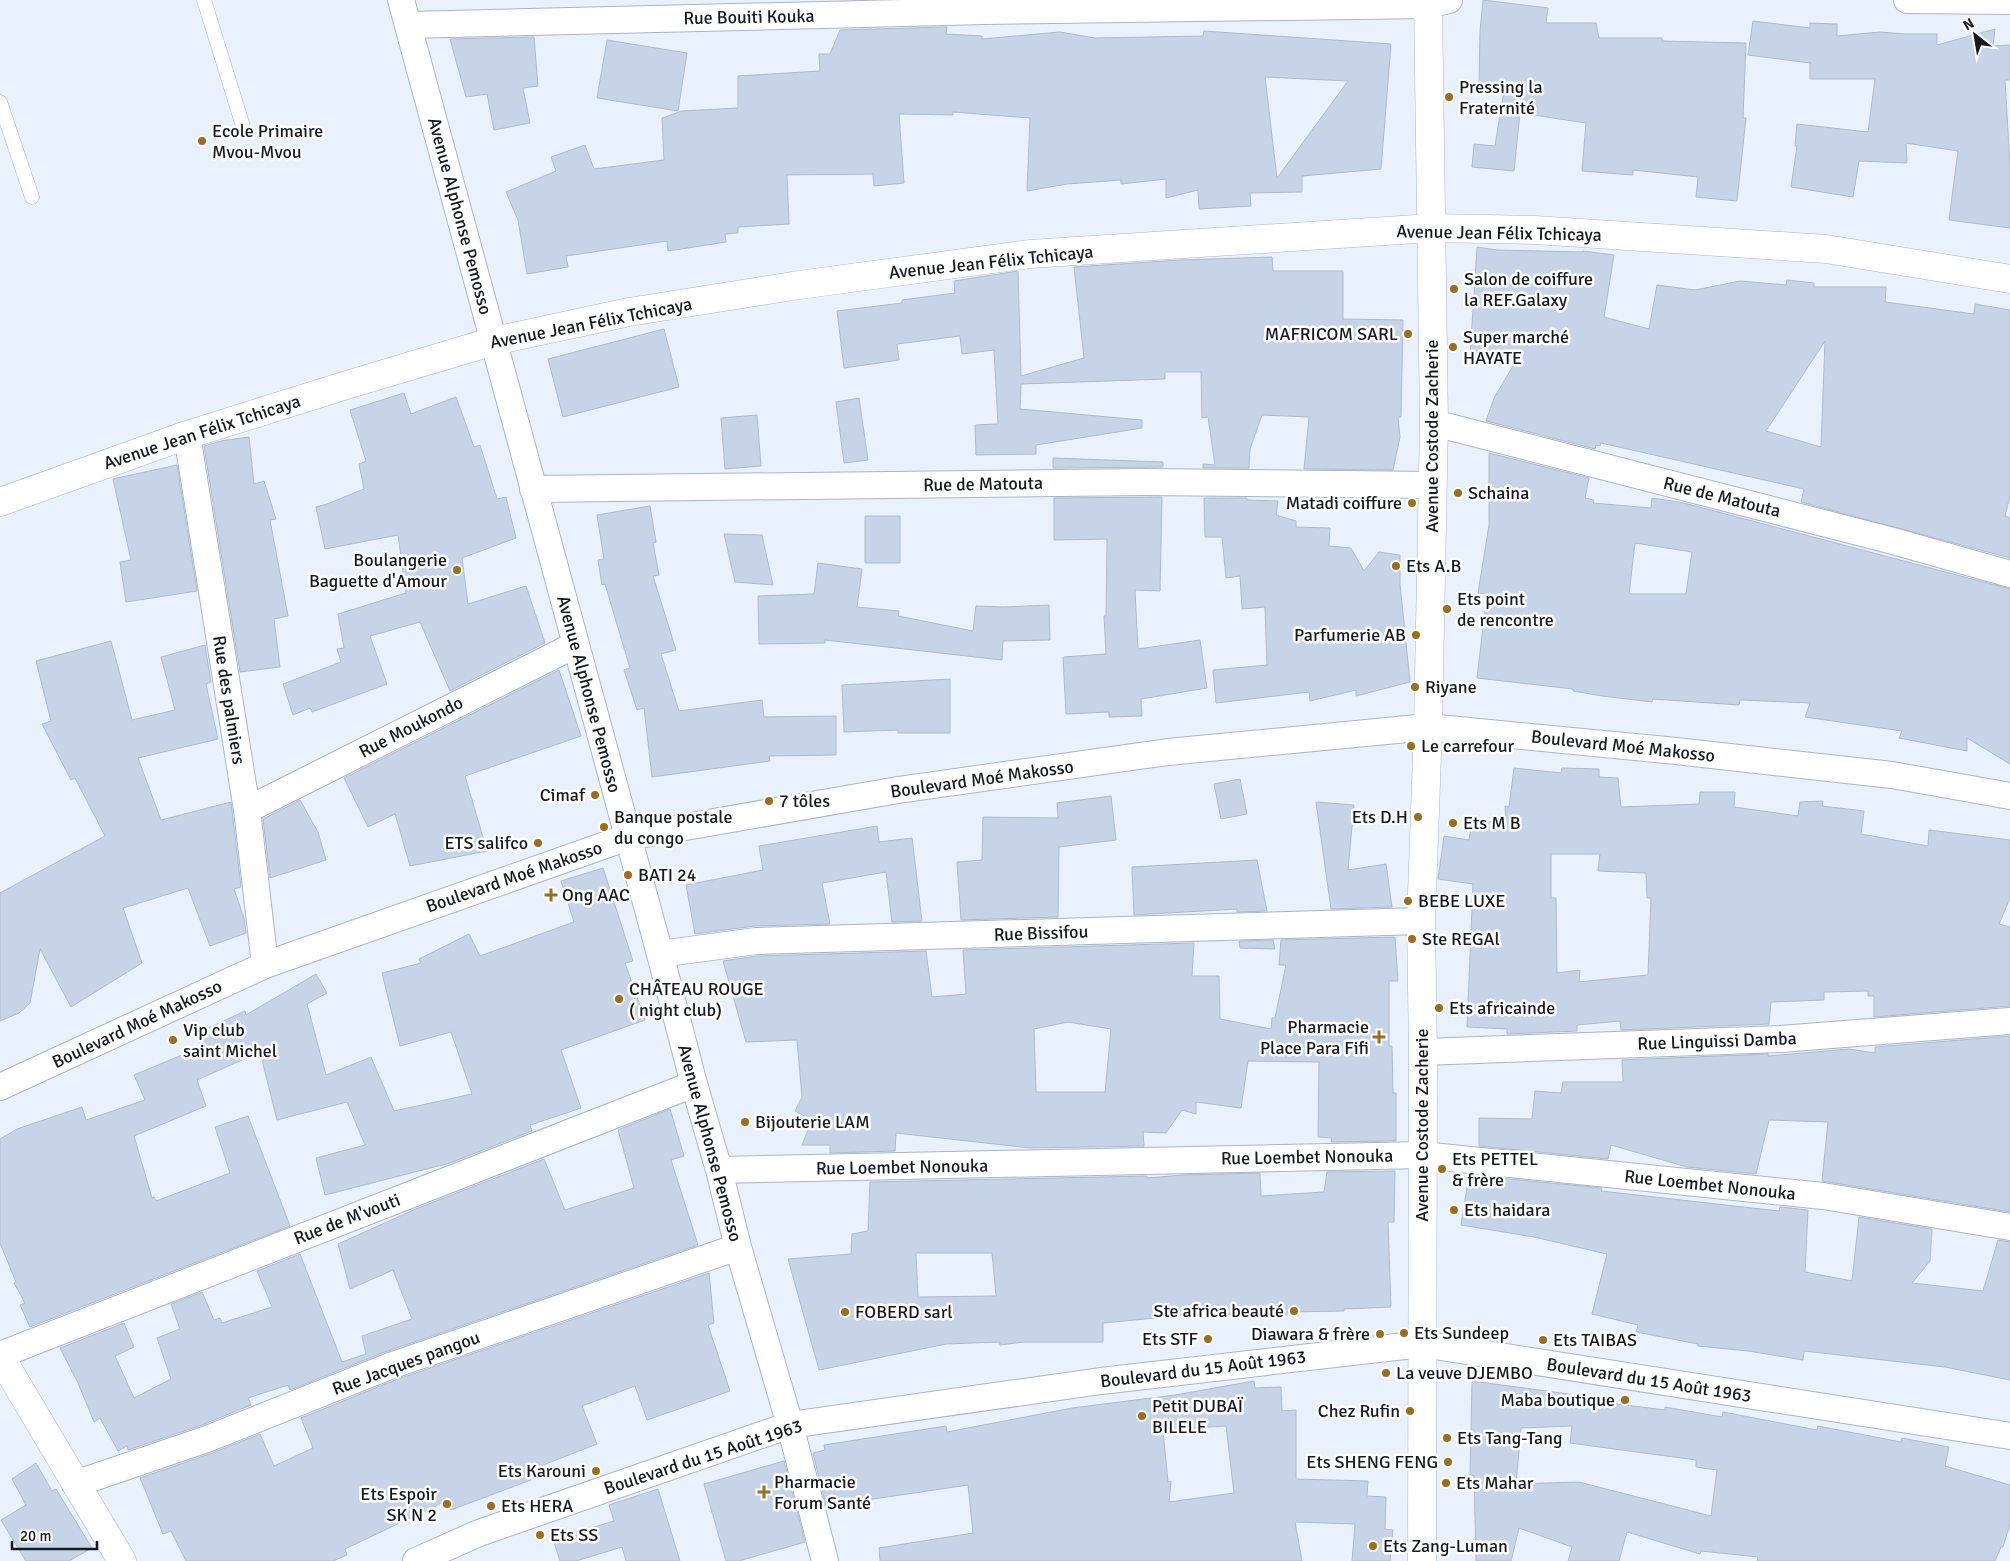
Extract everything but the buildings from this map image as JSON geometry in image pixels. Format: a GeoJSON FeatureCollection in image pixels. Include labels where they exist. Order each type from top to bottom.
{"type":"FeatureCollection","features":[{"type":"Feature","properties":{"kind":"street","name":"Avenue Alphonse Pemosso"},"geometry":{"type":"LineString","coordinates":[[401,0],[694,1084],[719,1170],[738,1247],[790,1425],[825,1561]]}},
{"type":"Feature","properties":{"kind":"street"},"geometry":{"type":"LineString","coordinates":[[1907,0],[2010,1],[2010,5]]}},
{"type":"Feature","properties":{"kind":"street","name":"Rue Bouiti Kouka"},"geometry":{"type":"LineString","coordinates":[[409,25],[1435,2]]}},
{"type":"Feature","properties":{"kind":"street","name":"Avenue Costode Zacherie"},"geometry":{"type":"LineString","coordinates":[[1422,1561],[1423,1052],[1421,921],[1428,727],[1434,423],[1432,228],[1435,2]]}},
{"type":"Feature","properties":{"kind":"street","name":"Avenue Jean Félix Tchicaya"},"geometry":{"type":"LineString","coordinates":[[0,502],[187,435],[494,341],[629,312],[799,285],[1030,254],[1432,228],[1534,230],[1826,249],[2010,278]]}},
{"type":"Feature","properties":{"kind":"street","name":"Rue de Matouta"},"geometry":{"type":"LineString","coordinates":[[1434,423],[1893,541],[2010,574]]}},
{"type":"Feature","properties":{"kind":"street","name":"Rue des palmiers"},"geometry":{"type":"LineString","coordinates":[[187,435],[247,810],[265,965]]}},
{"type":"Feature","properties":{"kind":"street","name":"Rue de Matouta"},"geometry":{"type":"LineString","coordinates":[[533,489],[1145,482],[1433,485]]}},
{"type":"Feature","properties":{"kind":"street","name":"Rue Moukondo"},"geometry":{"type":"LineString","coordinates":[[247,810],[575,645]]}},
{"type":"Feature","properties":{"kind":"street","name":"Boulevard Moé Makosso"},"geometry":{"type":"LineString","coordinates":[[0,1087],[265,965],[628,837],[898,790],[1149,755],[1428,727],[1892,774],[2010,796]]}},
{"type":"Feature","properties":{"kind":"street","name":"Rue Bissifou"},"geometry":{"type":"LineString","coordinates":[[660,954],[756,941],[1421,921]]}},
{"type":"Feature","properties":{"kind":"street","name":"Rue Linguissi Damba"},"geometry":{"type":"LineString","coordinates":[[1423,1052],[1781,1039],[2010,1021]]}},
{"type":"Feature","properties":{"kind":"street","name":"Rue de M'vouti"},"geometry":{"type":"LineString","coordinates":[[0,1355],[694,1084]]}},
{"type":"Feature","properties":{"kind":"street","name":"Rue Loembet Nonouka"},"geometry":{"type":"LineString","coordinates":[[719,1170],[1422,1155],[1823,1196],[2010,1226]]}},
{"type":"Feature","properties":{"kind":"street","name":"Rue Jacques pangou"},"geometry":{"type":"LineString","coordinates":[[76,1484],[207,1438],[390,1366],[738,1247]]}},
{"type":"Feature","properties":{"kind":"street","name":"Boulevard du 15 Août 1963"},"geometry":{"type":"LineString","coordinates":[[416,1561],[479,1533],[790,1425],[1101,1380],[1422,1344],[2010,1436]]}},
{"type":"Feature","properties":{"kind":"street"},"geometry":{"type":"LineString","coordinates":[[0,1355],[122,1561]]}},
{"type":"Feature","properties":{"kind":"lane"},"geometry":{"type":"LineString","coordinates":[[204,0],[242,123]]}},
{"type":"Feature","properties":{"kind":"lane"},"geometry":{"type":"LineString","coordinates":[[0,102],[32,197]]}},
{"type":"Feature","properties":{"kind":"place","name":"Pressing la Fraternité"},"geometry":{"type":"Point","coordinates":[1449,97]}},
{"type":"Feature","properties":{"kind":"place","name":"Ecole Primaire Mvou-Mvou"},"geometry":{"type":"Point","coordinates":[202,141]}},
{"type":"Feature","properties":{"kind":"place","name":"Salon de coiffure la REF.Galaxy"},"geometry":{"type":"Point","coordinates":[1454,289]}},
{"type":"Feature","properties":{"kind":"place","name":"MAFRICOM SARL"},"geometry":{"type":"Point","coordinates":[1408,334]}},
{"type":"Feature","properties":{"kind":"place","name":"Super marché HAYATE"},"geometry":{"type":"Point","coordinates":[1453,347]}},
{"type":"Feature","properties":{"kind":"place","name":"Schaina"},"geometry":{"type":"Point","coordinates":[1458,493]}},
{"type":"Feature","properties":{"kind":"place","name":"Matadi coiffure"},"geometry":{"type":"Point","coordinates":[1412,503]}},
{"type":"Feature","properties":{"kind":"place","name":"Ets A.B"},"geometry":{"type":"Point","coordinates":[1396,566]}},
{"type":"Feature","properties":{"kind":"place","name":"Boulangerie Baguette d'Amour"},"geometry":{"type":"Point","coordinates":[457,570]}},
{"type":"Feature","properties":{"kind":"place","name":"Ets point de rencontre"},"geometry":{"type":"Point","coordinates":[1447,609]}},
{"type":"Feature","properties":{"kind":"place","name":"Parfumerie AB"},"geometry":{"type":"Point","coordinates":[1416,635]}},
{"type":"Feature","properties":{"kind":"place","name":"Riyane"},"geometry":{"type":"Point","coordinates":[1415,687]}},
{"type":"Feature","properties":{"kind":"place","name":"Le carrefour"},"geometry":{"type":"Point","coordinates":[1411,746]}},
{"type":"Feature","properties":{"kind":"place","name":"Cimaf"},"geometry":{"type":"Point","coordinates":[595,795]}},
{"type":"Feature","properties":{"kind":"place","name":"7 tôles"},"geometry":{"type":"Point","coordinates":[769,801]}},
{"type":"Feature","properties":{"kind":"place","name":"Ets D.H"},"geometry":{"type":"Point","coordinates":[1418,817]}},
{"type":"Feature","properties":{"kind":"place","name":"Ets M B"},"geometry":{"type":"Point","coordinates":[1453,823]}},
{"type":"Feature","properties":{"kind":"place","name":"Banque postale du congo"},"geometry":{"type":"Point","coordinates":[604,827]}},
{"type":"Feature","properties":{"kind":"place","name":"ETS salifco"},"geometry":{"type":"Point","coordinates":[538,843]}},
{"type":"Feature","properties":{"kind":"place","name":"BATI 24"},"geometry":{"type":"Point","coordinates":[628,875]}},
{"type":"Feature","properties":{"kind":"place","name":"Ong AAC"},"geometry":{"type":"Point","coordinates":[551,895]}},
{"type":"Feature","properties":{"kind":"place","name":"BEBE LUXE"},"geometry":{"type":"Point","coordinates":[1408,901]}},
{"type":"Feature","properties":{"kind":"place","name":"Ste REGAl"},"geometry":{"type":"Point","coordinates":[1412,939]}},
{"type":"Feature","properties":{"kind":"place","name":"CHÂTEAU ROUGE ( night club)"},"geometry":{"type":"Point","coordinates":[619,999]}},
{"type":"Feature","properties":{"kind":"place","name":"Ets africainde"},"geometry":{"type":"Point","coordinates":[1439,1008]}},
{"type":"Feature","properties":{"kind":"place","name":"Pharmacie Place Para Fifi"},"geometry":{"type":"Point","coordinates":[1379,1037]}},
{"type":"Feature","properties":{"kind":"place","name":"Vip club saint Michel"},"geometry":{"type":"Point","coordinates":[173,1040]}},
{"type":"Feature","properties":{"kind":"place","name":"Bijouterie LAM"},"geometry":{"type":"Point","coordinates":[745,1122]}},
{"type":"Feature","properties":{"kind":"place","name":"Ets PETTEL & frère"},"geometry":{"type":"Point","coordinates":[1442,1169]}},
{"type":"Feature","properties":{"kind":"place","name":"Ets haidara"},"geometry":{"type":"Point","coordinates":[1454,1210]}},
{"type":"Feature","properties":{"kind":"place","name":"Ste africa beauté"},"geometry":{"type":"Point","coordinates":[1294,1311]}},
{"type":"Feature","properties":{"kind":"place","name":"FOBERD sarl"},"geometry":{"type":"Point","coordinates":[845,1312]}},
{"type":"Feature","properties":{"kind":"place","name":"Ets Sundeep"},"geometry":{"type":"Point","coordinates":[1404,1333]}},
{"type":"Feature","properties":{"kind":"place","name":"Diawara & frère"},"geometry":{"type":"Point","coordinates":[1380,1334]}},
{"type":"Feature","properties":{"kind":"place","name":"Ets STF"},"geometry":{"type":"Point","coordinates":[1208,1339]}},
{"type":"Feature","properties":{"kind":"place","name":"Ets TAIBAS"},"geometry":{"type":"Point","coordinates":[1543,1340]}},
{"type":"Feature","properties":{"kind":"place","name":"La veuve DJEMBO"},"geometry":{"type":"Point","coordinates":[1386,1373]}},
{"type":"Feature","properties":{"kind":"place","name":"Maba boutique"},"geometry":{"type":"Point","coordinates":[1625,1400]}},
{"type":"Feature","properties":{"kind":"place","name":"Chez Rufin"},"geometry":{"type":"Point","coordinates":[1410,1411]}},
{"type":"Feature","properties":{"kind":"place","name":"Petit DUBAÏ BILELE"},"geometry":{"type":"Point","coordinates":[1142,1416]}},
{"type":"Feature","properties":{"kind":"place","name":"Ets Tang-Tang"},"geometry":{"type":"Point","coordinates":[1447,1438]}},
{"type":"Feature","properties":{"kind":"place","name":"Ets SHENG FENG"},"geometry":{"type":"Point","coordinates":[1448,1462]}},
{"type":"Feature","properties":{"kind":"place","name":"Ets Karouni"},"geometry":{"type":"Point","coordinates":[596,1471]}},
{"type":"Feature","properties":{"kind":"place","name":"Ets Mahar"},"geometry":{"type":"Point","coordinates":[1446,1483]}},
{"type":"Feature","properties":{"kind":"place","name":"Pharmacie Forum Santé"},"geometry":{"type":"Point","coordinates":[764,1492]}},
{"type":"Feature","properties":{"kind":"place","name":"Ets Espoir SK N 2"},"geometry":{"type":"Point","coordinates":[447,1504]}},
{"type":"Feature","properties":{"kind":"place","name":"Ets HERA"},"geometry":{"type":"Point","coordinates":[491,1506]}},
{"type":"Feature","properties":{"kind":"place","name":"Ets SS"},"geometry":{"type":"Point","coordinates":[540,1535]}},
{"type":"Feature","properties":{"kind":"place","name":"Ets Zang-Luman"},"geometry":{"type":"Point","coordinates":[1373,1546]}}]}
